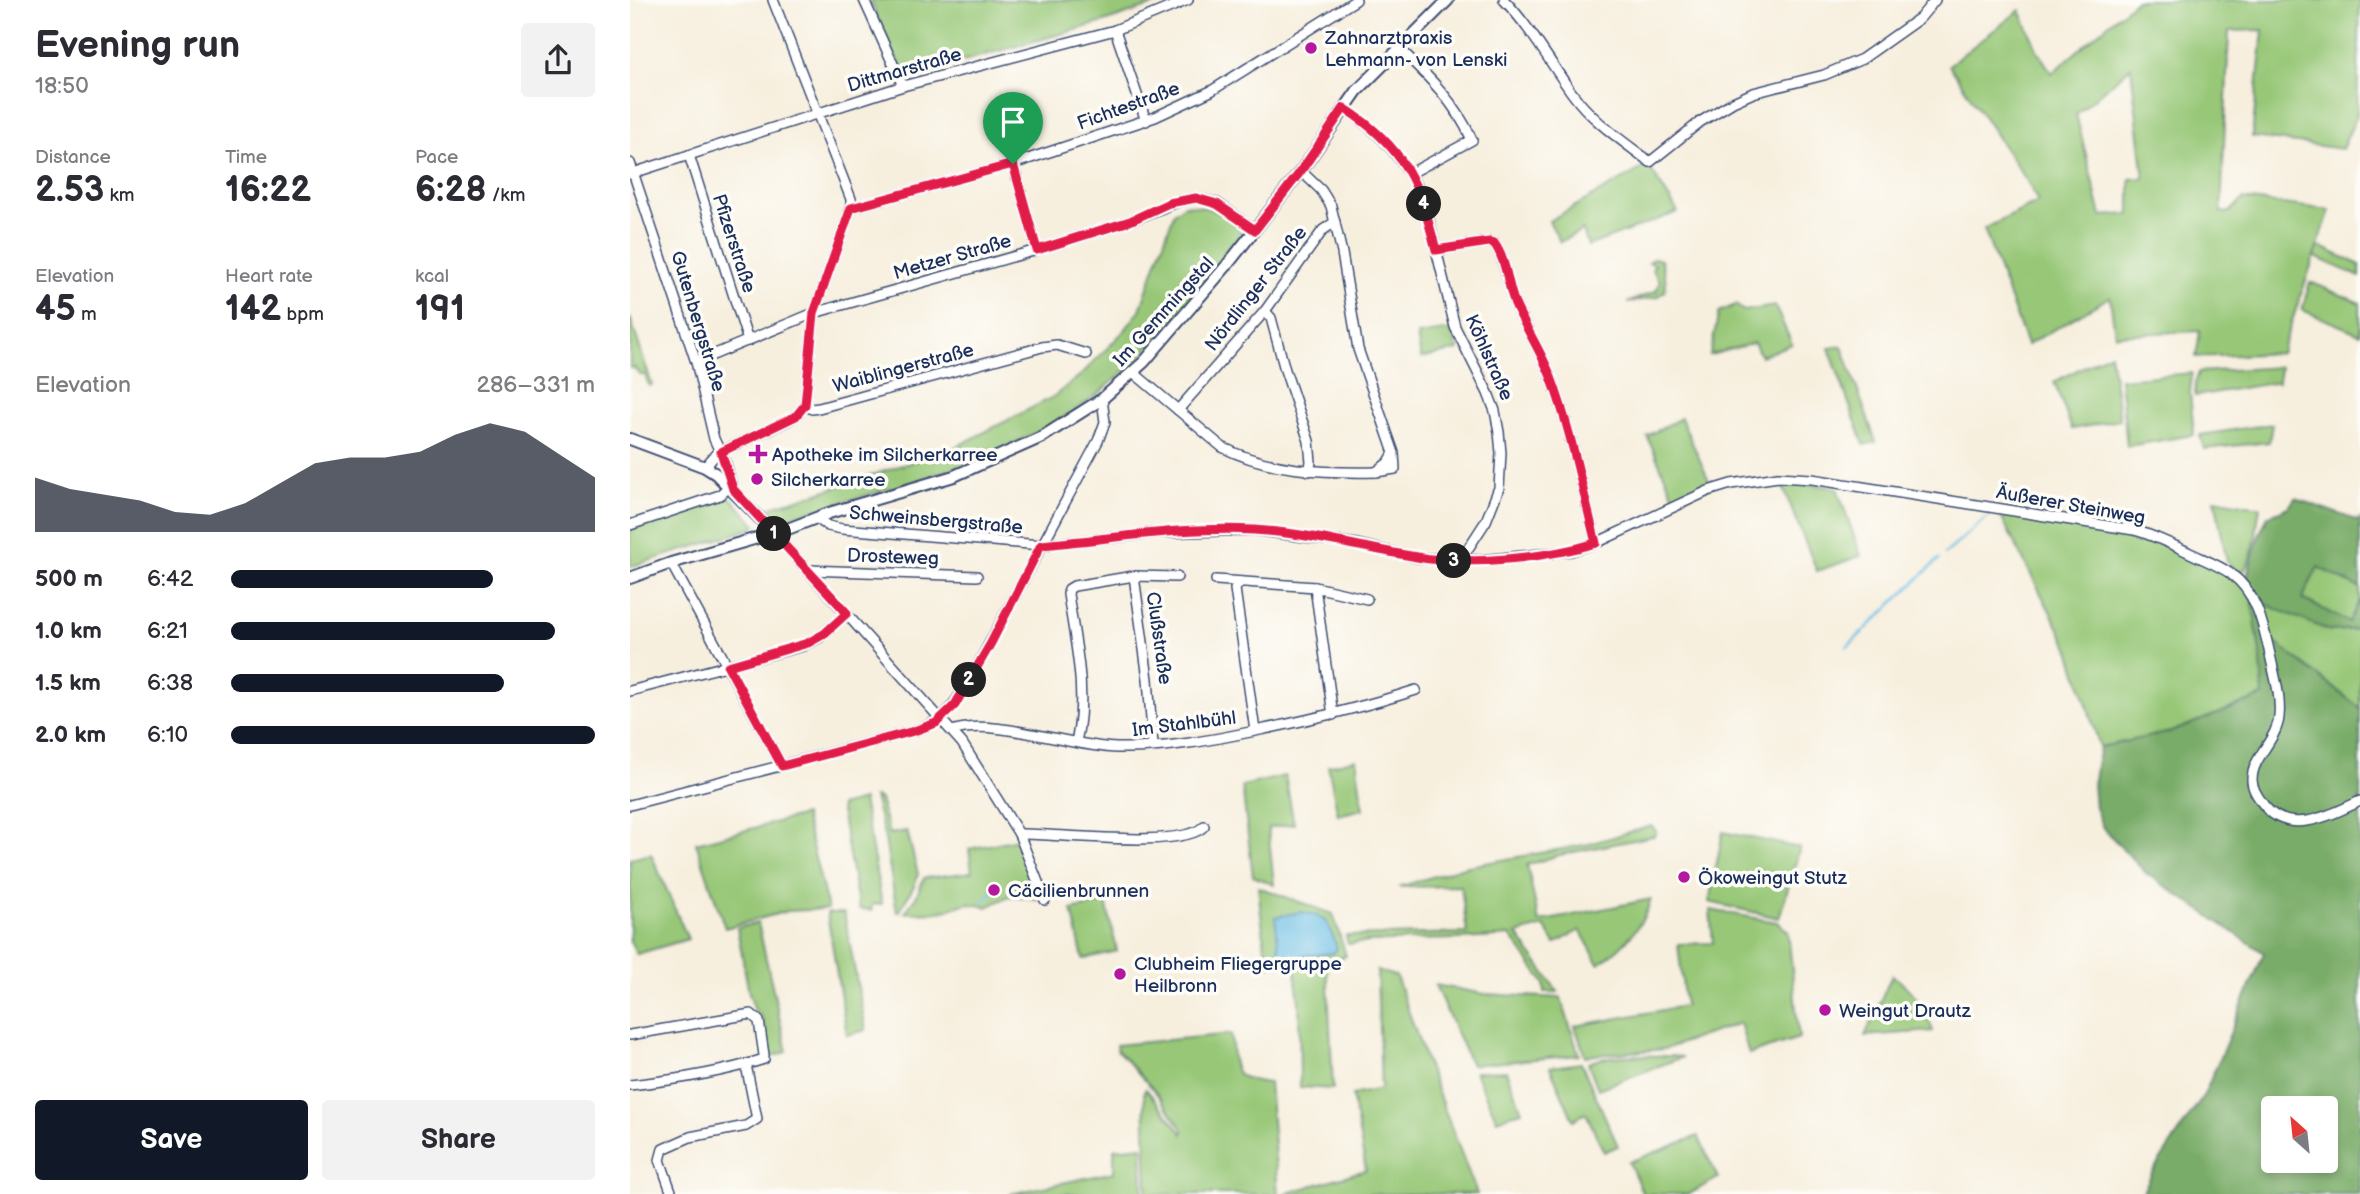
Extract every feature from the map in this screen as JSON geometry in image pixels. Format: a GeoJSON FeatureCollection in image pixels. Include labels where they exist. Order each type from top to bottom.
{"type":"FeatureCollection","features":[{"type":"Feature","properties":{"kind":"street"},"geometry":{"type":"LineString","coordinates":[[705,467],[711,458],[721,452],[796,416],[805,405],[814,313],[851,208],[848,189],[773,0]]}},
{"type":"Feature","properties":{"kind":"street"},"geometry":{"type":"LineString","coordinates":[[864,0],[903,86]]}},
{"type":"Feature","properties":{"kind":"street","name":"Dittmarstraße"},"geometry":{"type":"LineString","coordinates":[[631,170],[689,155],[903,86],[1115,30],[1188,0]]}},
{"type":"Feature","properties":{"kind":"street","name":"Fichtestraße"},"geometry":{"type":"LineString","coordinates":[[851,208],[1013,164],[1146,121],[1210,91],[1356,0]]}},
{"type":"Feature","properties":{"kind":"street","name":"Im Gemmingstal"},"geometry":{"type":"LineString","coordinates":[[630,578],[954,476],[1042,437],[1101,399],[1134,373],[1255,230],[1366,81],[1448,0]]}},
{"type":"Feature","properties":{"kind":"street"},"geometry":{"type":"LineString","coordinates":[[1504,0],[1541,44],[1573,94],[1598,121],[1650,162],[1721,107],[1753,93],[1824,75],[1862,59],[1920,19],[1935,0]]}},
{"type":"Feature","properties":{"kind":"street"},"geometry":{"type":"LineString","coordinates":[[1115,30],[1146,121]]}},
{"type":"Feature","properties":{"kind":"street"},"geometry":{"type":"LineString","coordinates":[[1399,48],[1442,91],[1462,119],[1472,140],[1410,173]]}},
{"type":"Feature","properties":{"kind":"street","name":"Köhlstraße"},"geometry":{"type":"LineString","coordinates":[[1344,108],[1379,135],[1410,173],[1424,204],[1455,327],[1495,411],[1501,453],[1499,488],[1486,521],[1460,561]]}},
{"type":"Feature","properties":{"kind":"street","name":"Pfizerstraße"},"geometry":{"type":"LineString","coordinates":[[689,155],[748,341]]}},
{"type":"Feature","properties":{"kind":"street"},"geometry":{"type":"LineString","coordinates":[[1013,164],[1037,250]]}},
{"type":"Feature","properties":{"kind":"street","name":"Gutenbergstraße"},"geometry":{"type":"LineString","coordinates":[[631,170],[696,362],[714,439],[721,452],[731,488]]}},
{"type":"Feature","properties":{"kind":"street"},"geometry":{"type":"LineString","coordinates":[[1134,373],[1222,447],[1235,454],[1282,467],[1309,471],[1376,472],[1395,469],[1390,435],[1358,349],[1331,205],[1321,190],[1301,171]]}},
{"type":"Feature","properties":{"kind":"street","name":"Metzer Straße"},"geometry":{"type":"LineString","coordinates":[[696,362],[814,313],[1037,250],[1130,221],[1169,203],[1196,198],[1217,204],[1255,230]]}},
{"type":"Feature","properties":{"kind":"street","name":"Nördlinger Straße"},"geometry":{"type":"LineString","coordinates":[[1178,410],[1265,311],[1323,230],[1335,222]]}},
{"type":"Feature","properties":{"kind":"street"},"geometry":{"type":"LineString","coordinates":[[1436,250],[1489,242],[1494,243],[1501,253],[1516,305],[1538,345],[1551,378],[1568,430],[1596,543]]}},
{"type":"Feature","properties":{"kind":"street"},"geometry":{"type":"LineString","coordinates":[[1265,311],[1271,318],[1285,370],[1310,441],[1309,471]]}},
{"type":"Feature","properties":{"kind":"street","name":"Waiblingerstraße"},"geometry":{"type":"LineString","coordinates":[[805,405],[812,409],[819,408],[1042,347],[1058,345],[1086,354]]}},
{"type":"Feature","properties":{"kind":"street"},"geometry":{"type":"LineString","coordinates":[[630,805],[927,727],[940,719],[955,705],[973,674],[1103,431],[1105,415],[1101,399]]}},
{"type":"Feature","properties":{"kind":"street"},"geometry":{"type":"LineString","coordinates":[[630,439],[705,467],[731,488],[847,613],[953,731],[982,772],[1018,834],[1045,900]]}},
{"type":"Feature","properties":{"kind":"street","name":"Äußerer Steinweg"},"geometry":{"type":"LineString","coordinates":[[1596,543],[1708,491],[1778,477],[2143,532],[2231,573],[2255,604],[2268,646],[2279,702],[2277,728],[2253,773],[2255,790],[2267,809],[2290,821],[2306,822],[2360,801]]}},
{"type":"Feature","properties":{"kind":"street"},"geometry":{"type":"LineString","coordinates":[[630,525],[720,495],[731,488]]}},
{"type":"Feature","properties":{"kind":"street","name":"Schweinsbergstraße"},"geometry":{"type":"LineString","coordinates":[[816,518],[828,526],[842,529],[1041,545],[1157,533],[1253,530],[1357,544],[1418,558],[1460,561],[1571,551],[1596,543]]}},
{"type":"Feature","properties":{"kind":"street"},"geometry":{"type":"LineString","coordinates":[[671,563],[782,766]]}},
{"type":"Feature","properties":{"kind":"street","name":"Drosteweg"},"geometry":{"type":"LineString","coordinates":[[808,570],[976,576]]}},
{"type":"Feature","properties":{"kind":"street"},"geometry":{"type":"LineString","coordinates":[[1076,742],[1081,724],[1081,684],[1069,589],[1134,576],[1177,577]]}},
{"type":"Feature","properties":{"kind":"street","name":"Clußstraße"},"geometry":{"type":"LineString","coordinates":[[1134,576],[1149,679],[1153,746]]}},
{"type":"Feature","properties":{"kind":"street"},"geometry":{"type":"LineString","coordinates":[[1216,580],[1315,587],[1367,599]]}},
{"type":"Feature","properties":{"kind":"street"},"geometry":{"type":"LineString","coordinates":[[1240,582],[1235,589],[1255,731]]}},
{"type":"Feature","properties":{"kind":"street"},"geometry":{"type":"LineString","coordinates":[[1315,587],[1333,715]]}},
{"type":"Feature","properties":{"kind":"street"},"geometry":{"type":"LineString","coordinates":[[630,691],[808,643],[824,634],[847,613]]}},
{"type":"Feature","properties":{"kind":"street","name":"Im Stahlbühl"},"geometry":{"type":"LineString","coordinates":[[953,731],[975,727],[1114,748],[1199,742],[1333,715],[1416,690]]}},
{"type":"Feature","properties":{"kind":"street"},"geometry":{"type":"LineString","coordinates":[[1018,834],[1129,839],[1191,834],[1204,826]]}},
{"type":"Feature","properties":{"kind":"street"},"geometry":{"type":"LineString","coordinates":[[630,1035],[751,1014],[760,1025],[764,1059],[746,1065],[630,1085]]}},
{"type":"Feature","properties":{"kind":"street"},"geometry":{"type":"LineString","coordinates":[[672,1194],[660,1160],[663,1149],[690,1137],[746,1126],[757,1119],[746,1065]]}},
{"type":"Feature","properties":{"kind":"green space"},"geometry":{"type":"Polygon","coordinates":[[[870,0],[1168,0],[1104,22],[905,77],[870,0]]]}},
{"type":"Feature","properties":{"kind":"green space"},"geometry":{"type":"Polygon","coordinates":[[[2136,0],[2360,0],[2357,115],[2342,149],[2252,137],[2263,30],[2229,31],[2221,213],[2230,212],[2243,199],[2330,210],[2281,353],[2196,357],[2200,331],[2115,335],[2110,297],[2027,345],[1984,229],[2038,202],[2027,181],[1949,65],[2020,10],[2038,52],[2052,73],[2136,0]],[[2131,67],[2076,114],[2101,216],[2130,214],[2130,179],[2144,178],[2131,67]]]}},
{"type":"Feature","properties":{"kind":"green space"},"geometry":{"type":"Polygon","coordinates":[[[1648,165],[1678,212],[1588,246],[1583,230],[1560,242],[1549,221],[1648,165]]]}},
{"type":"Feature","properties":{"kind":"green space"},"geometry":{"type":"Polygon","coordinates":[[[1184,205],[1201,206],[1222,214],[1241,229],[1240,241],[1155,340],[1119,377],[1099,393],[1028,437],[946,470],[780,520],[775,520],[764,509],[954,448],[1053,397],[1082,374],[1125,330],[1140,310],[1174,213],[1184,205]]]}},
{"type":"Feature","properties":{"kind":"green space"},"geometry":{"type":"Polygon","coordinates":[[[2319,246],[2360,265],[2360,277],[2315,257],[2319,246]]]}},
{"type":"Feature","properties":{"kind":"green space"},"geometry":{"type":"Polygon","coordinates":[[[1654,258],[1661,260],[1666,281],[1665,291],[1657,297],[1627,303],[1656,291],[1660,282],[1652,269],[1655,265],[1649,262],[1654,258]]]}},
{"type":"Feature","properties":{"kind":"green space"},"geometry":{"type":"Polygon","coordinates":[[[2310,282],[2360,303],[2360,334],[2302,310],[2310,282]]]}},
{"type":"Feature","properties":{"kind":"green space"},"geometry":{"type":"Polygon","coordinates":[[[1736,305],[1744,311],[1775,306],[1792,344],[1761,356],[1754,343],[1710,355],[1719,312],[1736,305]]]}},
{"type":"Feature","properties":{"kind":"green space"},"geometry":{"type":"Polygon","coordinates":[[[630,317],[652,385],[649,386],[645,375],[640,375],[633,367],[630,368],[630,317]]]}},
{"type":"Feature","properties":{"kind":"green space"},"geometry":{"type":"Polygon","coordinates":[[[1451,330],[1458,350],[1421,358],[1417,335],[1451,330]]]}},
{"type":"Feature","properties":{"kind":"green space"},"geometry":{"type":"Polygon","coordinates":[[[1842,346],[1876,442],[1864,445],[1829,348],[1842,346]]]}},
{"type":"Feature","properties":{"kind":"green space"},"geometry":{"type":"Polygon","coordinates":[[[2110,353],[2120,420],[2072,429],[2054,382],[2110,353]]]}},
{"type":"Feature","properties":{"kind":"green space"},"geometry":{"type":"Polygon","coordinates":[[[2280,367],[2278,382],[2195,396],[2199,372],[2280,367]]]}},
{"type":"Feature","properties":{"kind":"green space"},"geometry":{"type":"Polygon","coordinates":[[[2192,373],[2190,392],[2194,435],[2127,446],[2120,379],[2192,373]]]}},
{"type":"Feature","properties":{"kind":"green space"},"geometry":{"type":"Polygon","coordinates":[[[1681,418],[1711,485],[1676,501],[1647,436],[1681,418]]]}},
{"type":"Feature","properties":{"kind":"green space"},"geometry":{"type":"Polygon","coordinates":[[[2272,424],[2269,442],[2204,449],[2200,435],[2272,424]]]}},
{"type":"Feature","properties":{"kind":"green space"},"geometry":{"type":"Polygon","coordinates":[[[1780,480],[1837,488],[1861,556],[1817,571],[1780,480]]]}},
{"type":"Feature","properties":{"kind":"green space"},"geometry":{"type":"Polygon","coordinates":[[[728,495],[756,525],[753,528],[630,567],[630,530],[728,495]]]}},
{"type":"Feature","properties":{"kind":"green space"},"geometry":{"type":"Polygon","coordinates":[[[2295,498],[2358,521],[2360,519],[2360,588],[2318,567],[2302,599],[2349,622],[2360,600],[2360,629],[2330,631],[2260,602],[2273,641],[2360,708],[2360,1194],[2142,1194],[2152,1173],[2205,1093],[2264,953],[2146,873],[2103,828],[2095,808],[2093,784],[2100,747],[2171,732],[2263,696],[2261,658],[2251,593],[2246,579],[2259,535],[2268,516],[2289,507],[2295,498]]]}},
{"type":"Feature","properties":{"kind":"green space"},"geometry":{"type":"Polygon","coordinates":[[[2215,499],[2260,507],[2253,550],[2243,572],[2238,572],[2227,562],[2215,499]]]}},
{"type":"Feature","properties":{"kind":"green space"},"geometry":{"type":"Polygon","coordinates":[[[1997,509],[2145,534],[2225,571],[2251,593],[2261,658],[2263,696],[2171,732],[2100,747],[2070,650],[1997,509]]]}},
{"type":"Feature","properties":{"kind":"green space"},"geometry":{"type":"Polygon","coordinates":[[[2318,567],[2360,588],[2360,600],[2349,622],[2302,599],[2318,567]]]}},
{"type":"Feature","properties":{"kind":"green space"},"geometry":{"type":"Polygon","coordinates":[[[2260,601],[2330,631],[2360,629],[2360,708],[2273,641],[2260,601]]]}},
{"type":"Feature","properties":{"kind":"green space"},"geometry":{"type":"Polygon","coordinates":[[[1356,759],[1363,809],[1338,815],[1328,766],[1356,759]]]}},
{"type":"Feature","properties":{"kind":"green space"},"geometry":{"type":"Polygon","coordinates":[[[1285,776],[1294,824],[1268,828],[1274,885],[1253,876],[1242,786],[1285,776]]]}},
{"type":"Feature","properties":{"kind":"green space"},"geometry":{"type":"Polygon","coordinates":[[[874,797],[880,799],[889,834],[907,831],[918,874],[899,912],[897,912],[885,839],[874,797]]]}},
{"type":"Feature","properties":{"kind":"green space"},"geometry":{"type":"Polygon","coordinates":[[[863,800],[882,904],[872,904],[872,910],[859,909],[840,806],[863,800]]]}},
{"type":"Feature","properties":{"kind":"green space"},"geometry":{"type":"Polygon","coordinates":[[[804,815],[828,909],[788,911],[725,928],[696,843],[804,815]]]}},
{"type":"Feature","properties":{"kind":"green space"},"geometry":{"type":"Polygon","coordinates":[[[1651,826],[1656,831],[1654,836],[1559,855],[1527,865],[1539,922],[1651,899],[1643,919],[1631,936],[1599,964],[1580,930],[1555,944],[1544,926],[1517,934],[1558,992],[1545,992],[1544,983],[1511,936],[1348,944],[1346,936],[1467,933],[1461,886],[1399,887],[1464,867],[1589,844],[1651,826]]]}},
{"type":"Feature","properties":{"kind":"green space"},"geometry":{"type":"Polygon","coordinates":[[[1723,832],[1800,848],[1779,918],[1709,902],[1723,832]]]}},
{"type":"Feature","properties":{"kind":"green space"},"geometry":{"type":"Polygon","coordinates":[[[1018,839],[1040,899],[1009,896],[987,907],[967,903],[940,912],[905,913],[924,878],[972,872],[969,849],[1018,839]]]}},
{"type":"Feature","properties":{"kind":"green space"},"geometry":{"type":"Polygon","coordinates":[[[651,854],[688,939],[637,954],[630,942],[630,859],[651,854]]]}},
{"type":"Feature","properties":{"kind":"green space"},"geometry":{"type":"Polygon","coordinates":[[[1258,887],[1333,914],[1346,956],[1327,964],[1333,1089],[1300,1087],[1299,1002],[1294,963],[1267,966],[1258,887]]]}},
{"type":"Feature","properties":{"kind":"green space"},"geometry":{"type":"Polygon","coordinates":[[[1106,902],[1117,951],[1083,959],[1072,910],[1106,902]]]}},
{"type":"Feature","properties":{"kind":"green space"},"geometry":{"type":"Polygon","coordinates":[[[1710,910],[1777,922],[1788,931],[1799,1038],[1749,1054],[1740,1023],[1665,1049],[1585,1056],[1575,1026],[1685,1006],[1678,944],[1713,943],[1710,910]]]}},
{"type":"Feature","properties":{"kind":"green space"},"geometry":{"type":"Polygon","coordinates":[[[827,913],[844,913],[866,1030],[847,1035],[827,913]]]}},
{"type":"Feature","properties":{"kind":"green space"},"geometry":{"type":"Polygon","coordinates":[[[758,923],[787,1052],[770,1057],[761,1016],[755,1011],[749,993],[737,928],[758,923]]]}},
{"type":"Feature","properties":{"kind":"green space"},"geometry":{"type":"Polygon","coordinates":[[[1377,971],[1396,976],[1477,1194],[1283,1194],[1366,1170],[1352,1095],[1381,1089],[1377,971]]]}},
{"type":"Feature","properties":{"kind":"green space"},"geometry":{"type":"Polygon","coordinates":[[[1892,975],[1917,1000],[1933,1031],[1865,1036],[1892,975]]]}},
{"type":"Feature","properties":{"kind":"green space"},"geometry":{"type":"Polygon","coordinates":[[[1435,985],[1485,994],[1561,998],[1579,1055],[1471,1065],[1435,985]]]}},
{"type":"Feature","properties":{"kind":"green space"},"geometry":{"type":"Polygon","coordinates":[[[1231,1034],[1236,1070],[1246,1078],[1269,1083],[1278,1194],[1147,1194],[1146,1089],[1183,1134],[1183,1129],[1153,1089],[1117,1050],[1116,1045],[1231,1034]]]}},
{"type":"Feature","properties":{"kind":"green space"},"geometry":{"type":"Polygon","coordinates":[[[1618,1056],[1683,1057],[1598,1089],[1588,1063],[1618,1056]]]}},
{"type":"Feature","properties":{"kind":"green space"},"geometry":{"type":"Polygon","coordinates":[[[1581,1063],[1618,1146],[1604,1152],[1586,1113],[1573,1120],[1550,1067],[1581,1063]]]}},
{"type":"Feature","properties":{"kind":"green space"},"geometry":{"type":"Polygon","coordinates":[[[1506,1071],[1522,1111],[1497,1120],[1475,1072],[1506,1071]]]}},
{"type":"Feature","properties":{"kind":"green space"},"geometry":{"type":"Polygon","coordinates":[[[1698,1136],[1718,1178],[1689,1194],[1643,1194],[1629,1162],[1698,1136]]]}},
{"type":"Feature","properties":{"kind":"green space"},"geometry":{"type":"Polygon","coordinates":[[[1142,1146],[1143,1194],[1010,1194],[1114,1172],[1114,1149],[1142,1146]]]}},
{"type":"Feature","properties":{"kind":"water"},"geometry":{"type":"Polygon","coordinates":[[[1301,912],[1317,916],[1326,922],[1337,948],[1334,953],[1280,958],[1275,917],[1301,912]]]}},
{"type":"Feature","properties":{"kind":"waterway"},"geometry":{"type":"LineString","coordinates":[[1945,554],[1987,517]]}},
{"type":"Feature","properties":{"kind":"waterway"},"geometry":{"type":"LineString","coordinates":[[1847,647],[1939,559]]}},
{"type":"Feature","properties":{"kind":"waterway"},"geometry":{"type":"LineString","coordinates":[[984,901],[997,887]]}},
{"type":"Feature","properties":{"kind":"place","name":"Zahnarztpraxis Lehmann- von Lenski"},"geometry":{"type":"Point","coordinates":[1311,48]}},
{"type":"Feature","properties":{"kind":"place","name":"Apotheke im Silcherkarree"},"geometry":{"type":"Point","coordinates":[758,454]}},
{"type":"Feature","properties":{"kind":"place","name":"Silcherkarree"},"geometry":{"type":"Point","coordinates":[757,479]}},
{"type":"Feature","properties":{"kind":"place","name":"Ökoweingut Stutz"},"geometry":{"type":"Point","coordinates":[1684,877]}},
{"type":"Feature","properties":{"kind":"place","name":"Cäcilienbrunnen"},"geometry":{"type":"Point","coordinates":[994,890]}},
{"type":"Feature","properties":{"kind":"place","name":"Clubheim Fliegergruppe Heilbronn"},"geometry":{"type":"Point","coordinates":[1120,974]}},
{"type":"Feature","properties":{"kind":"place","name":"Weingut Drautz"},"geometry":{"type":"Point","coordinates":[1825,1010]}},
{"type":"Feature","properties":{"kind":"route"},"geometry":{"type":"LineString","coordinates":[[1344,108],[1356,115],[1379,135],[1410,173],[1424,204],[1436,250],[1489,242],[1494,243],[1501,253],[1516,305],[1538,345],[1551,378],[1568,430],[1596,543],[1571,551],[1460,561],[1418,558],[1357,544],[1253,530],[1157,533],[1041,545],[991,643],[955,705],[936,723],[782,766],[728,666],[808,643],[819,638],[847,613],[733,489],[721,452],[787,421],[802,411],[807,398],[814,313],[851,208],[1013,164],[1037,250],[1130,221],[1169,203],[1196,198],[1217,204],[1255,230],[1301,171],[1344,108]]}}]}
